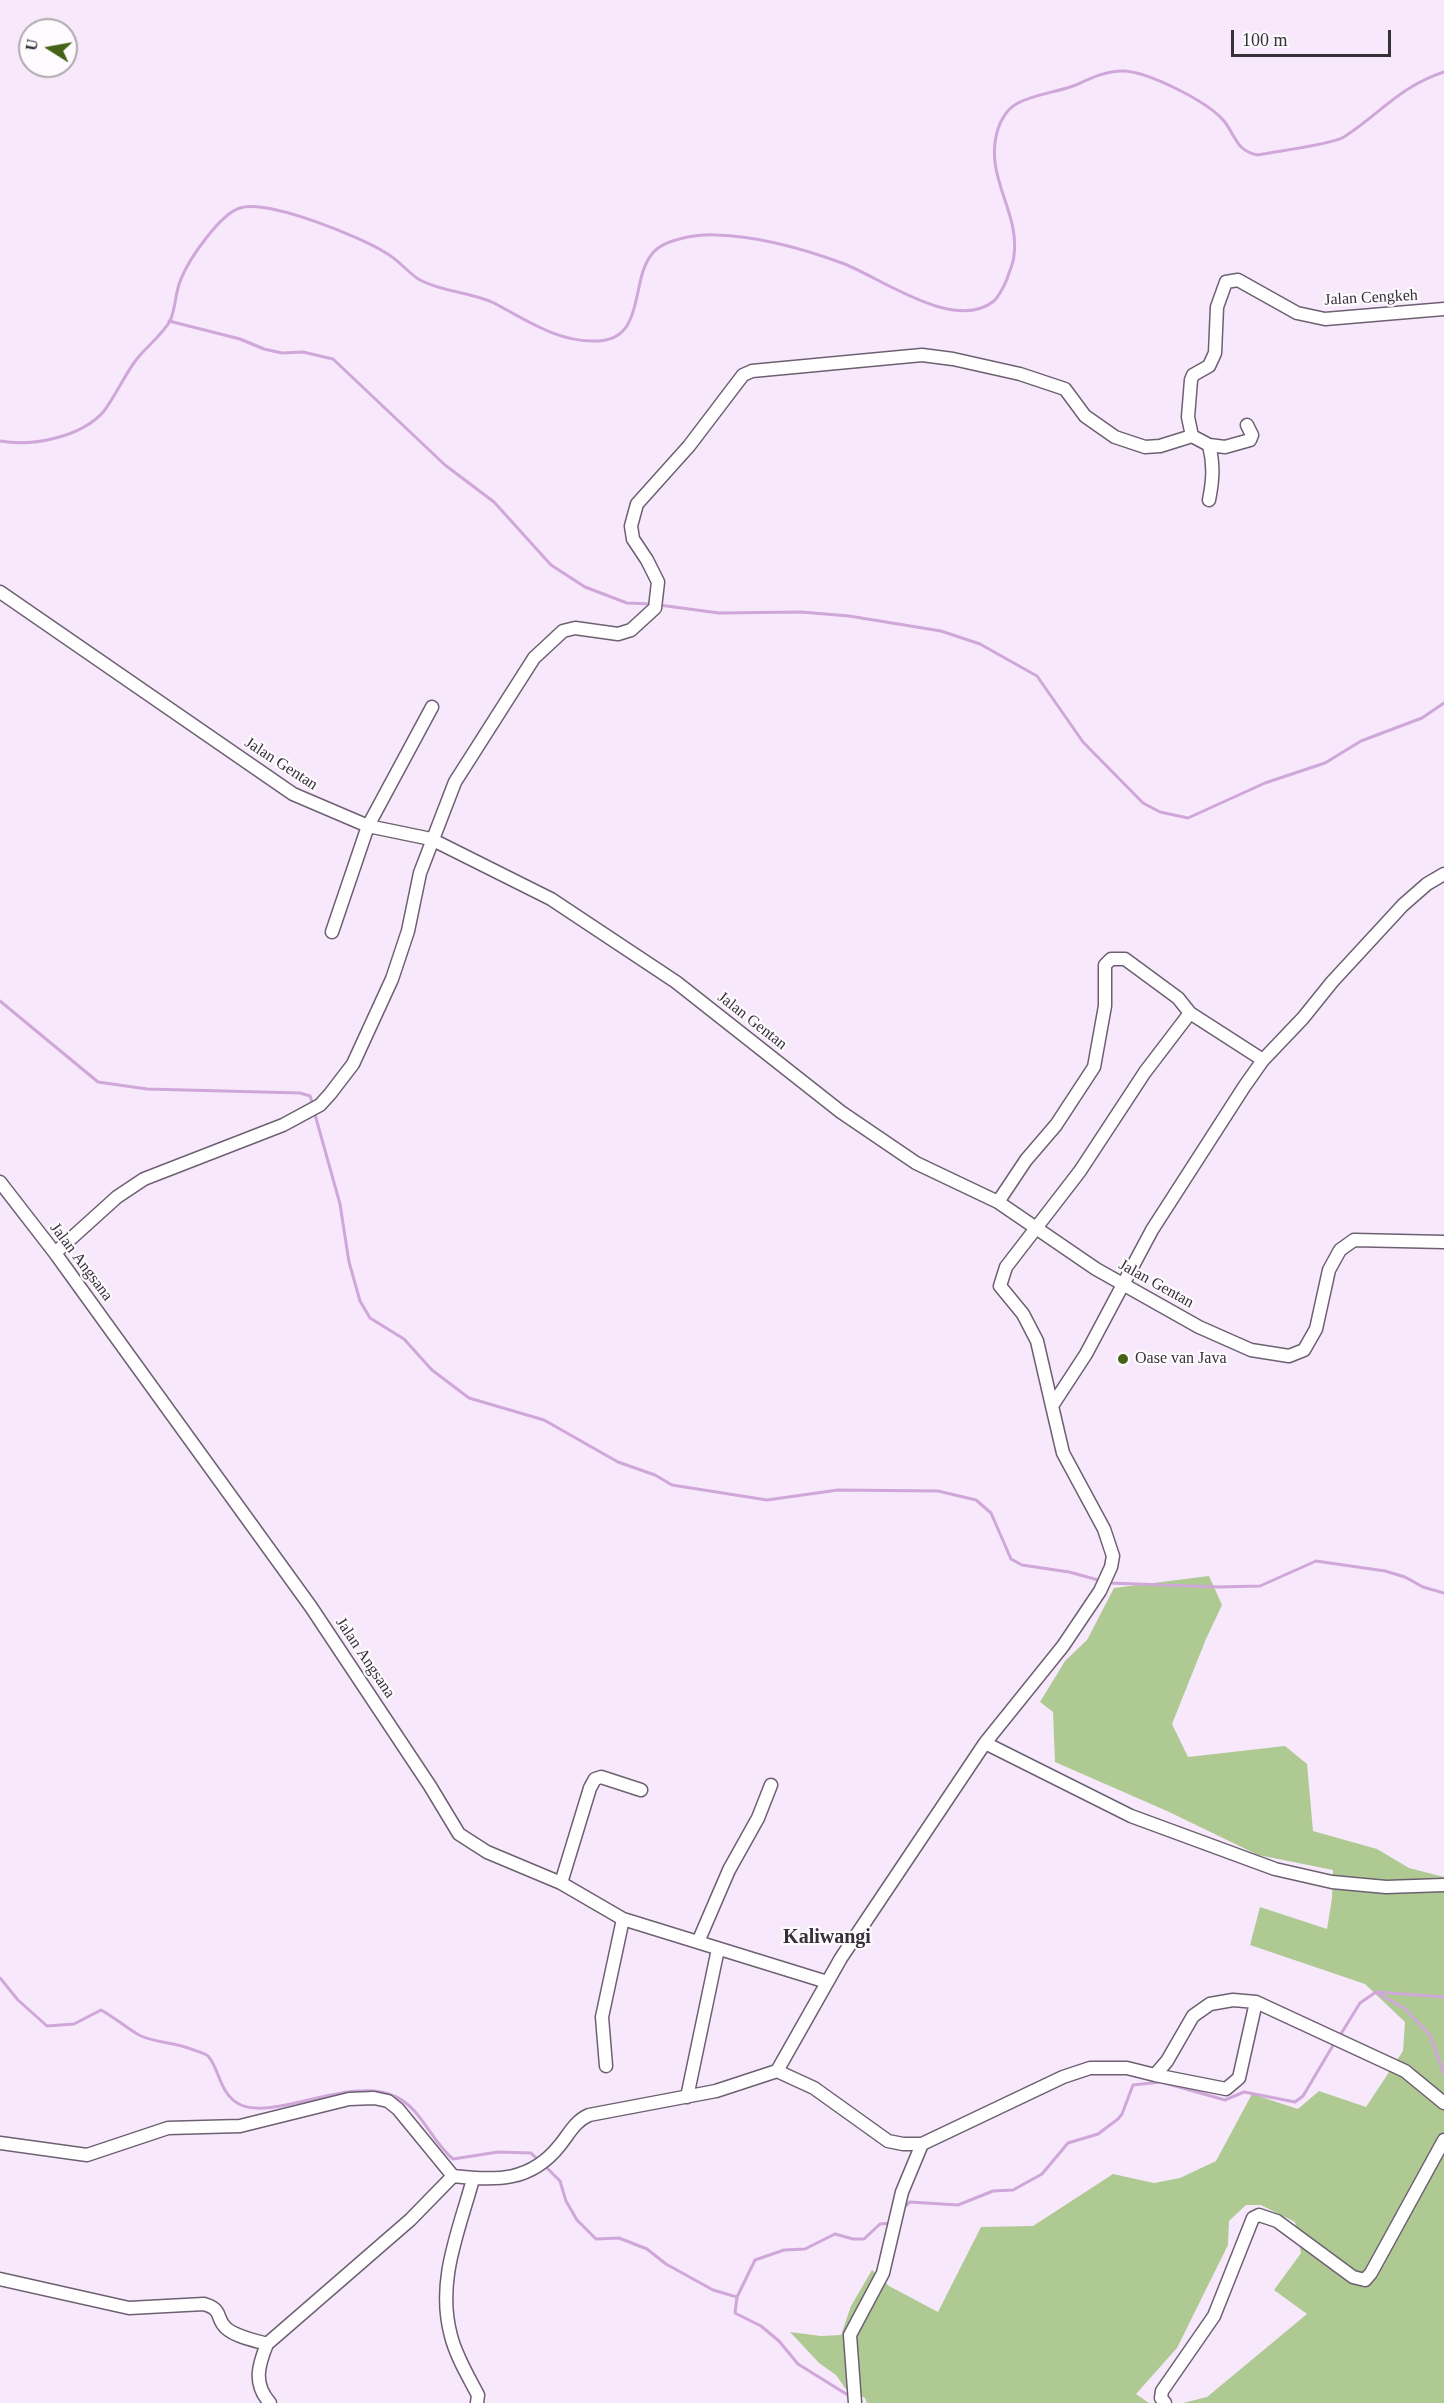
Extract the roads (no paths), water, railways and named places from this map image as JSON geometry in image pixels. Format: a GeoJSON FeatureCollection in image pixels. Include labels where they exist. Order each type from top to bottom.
{"type":"FeatureCollection","features":[{"type":"Feature","properties":{"kind":"street","name":"Jalan Cengkeh"},"geometry":{"type":"LineString","coordinates":[[1192,436],[1188,417],[1191,380],[1193,375],[1209,366],[1215,353],[1217,307],[1226,282],[1230,279],[1238,280],[1297,313],[1325,319],[1444,309]]}},
{"type":"Feature","properties":{"kind":"street"},"geometry":{"type":"LineString","coordinates":[[55,1252],[117,1197],[144,1179],[252,1139],[314,1108],[353,1064],[392,979],[408,931],[420,873],[454,782],[534,658],[563,631],[575,628],[618,634],[631,630],[654,608],[658,595],[658,582],[633,539],[631,526],[637,504],[689,446],[734,384],[752,371],[922,355],[953,359],[1020,374],[1065,389],[1085,416],[1115,437],[1145,447],[1160,446],[1192,436],[1209,445],[1225,447],[1250,440],[1252,435],[1248,425]]}},
{"type":"Feature","properties":{"kind":"street"},"geometry":{"type":"LineString","coordinates":[[1209,445],[1214,478],[1209,500]]}},
{"type":"Feature","properties":{"kind":"street","name":"Jalan Gentan"},"geometry":{"type":"LineString","coordinates":[[0,592],[293,794],[368,826],[431,839],[551,899],[676,982],[841,1112],[916,1163],[998,1202],[1122,1285],[1199,1327],[1251,1350],[1289,1356],[1304,1350],[1317,1329],[1329,1270],[1340,1250],[1354,1240],[1444,1242]]}},
{"type":"Feature","properties":{"kind":"street"},"geometry":{"type":"LineString","coordinates":[[332,932],[368,826],[432,707]]}},
{"type":"Feature","properties":{"kind":"street"},"geometry":{"type":"LineString","coordinates":[[1052,1406],[1086,1354],[1122,1285],[1197,1156],[1263,1060],[1403,905],[1427,884],[1444,874]]}},
{"type":"Feature","properties":{"kind":"street"},"geometry":{"type":"LineString","coordinates":[[998,1202],[1026,1160],[1056,1125],[1094,1067],[1105,1006],[1105,965],[1111,959],[1125,959],[1178,998],[1190,1013],[1263,1060]]}},
{"type":"Feature","properties":{"kind":"street"},"geometry":{"type":"LineString","coordinates":[[0,2144],[87,2156],[168,2128],[240,2126],[314,2106],[374,2098],[388,2101],[398,2109],[453,2176],[474,2178],[515,2176],[536,2170],[553,2153],[571,2129],[589,2115],[736,2086],[777,2071],[827,1982],[904,1861],[985,1743],[1063,1646],[1107,1577],[1113,1556],[1104,1529],[1063,1453],[1037,1341],[1023,1314],[1000,1286],[1006,1267],[1035,1226],[1080,1171],[1146,1072],[1190,1013]]}},
{"type":"Feature","properties":{"kind":"street","name":"Jalan Angsana"},"geometry":{"type":"LineString","coordinates":[[0,1182],[55,1252],[311,1607],[430,1786],[459,1834],[487,1852],[561,1882],[623,1919],[827,1982]]}},
{"type":"Feature","properties":{"kind":"street"},"geometry":{"type":"LineString","coordinates":[[985,1743],[1131,1816],[1275,1869],[1332,1882],[1386,1887],[1444,1885]]}},
{"type":"Feature","properties":{"kind":"street"},"geometry":{"type":"LineString","coordinates":[[561,1882],[590,1788],[595,1779],[602,1777],[641,1790]]}},
{"type":"Feature","properties":{"kind":"street"},"geometry":{"type":"LineString","coordinates":[[698,1942],[729,1870],[758,1818],[771,1785]]}},
{"type":"Feature","properties":{"kind":"street"},"geometry":{"type":"LineString","coordinates":[[606,2066],[602,2018],[623,1919]]}},
{"type":"Feature","properties":{"kind":"street"},"geometry":{"type":"LineString","coordinates":[[687,2097],[718,1949]]}},
{"type":"Feature","properties":{"kind":"street"},"geometry":{"type":"LineString","coordinates":[[1155,2075],[1167,2061],[1193,2016],[1210,2004],[1233,2000],[1256,2002],[1405,2071],[1444,2103]]}},
{"type":"Feature","properties":{"kind":"street"},"geometry":{"type":"LineString","coordinates":[[777,2071],[814,2088],[888,2141],[922,2144],[1063,2077],[1090,2068],[1127,2068],[1226,2089],[1239,2078],[1256,2002]]}},
{"type":"Feature","properties":{"kind":"street"},"geometry":{"type":"LineString","coordinates":[[1160,2401],[1172,2375],[1214,2316],[1253,2218],[1259,2215],[1277,2221],[1353,2277],[1365,2280],[1444,2140]]}},
{"type":"Feature","properties":{"kind":"street"},"geometry":{"type":"LineString","coordinates":[[855,2399],[850,2335],[883,2273],[902,2192],[922,2144]]}},
{"type":"Feature","properties":{"kind":"street"},"geometry":{"type":"LineString","coordinates":[[270,2403],[258,2383],[258,2365],[267,2344],[410,2220],[453,2176]]}},
{"type":"Feature","properties":{"kind":"street"},"geometry":{"type":"LineString","coordinates":[[474,2178],[453,2243],[446,2288],[451,2336],[478,2395],[477,2403]]}},
{"type":"Feature","properties":{"kind":"street"},"geometry":{"type":"LineString","coordinates":[[0,2279],[129,2308],[204,2304],[214,2307],[220,2313],[223,2325],[231,2331],[267,2344]]}},
{"type":"Feature","properties":{"kind":"waterway"},"geometry":{"type":"LineString","coordinates":[[0,441],[27,442],[56,438],[70,434],[95,420],[104,411],[136,360],[170,321],[179,284],[198,249],[223,219],[240,208],[271,209],[336,229],[386,253],[420,280],[485,299],[543,329],[584,341],[613,338],[624,330],[635,306],[645,265],[652,254],[672,241],[700,235],[764,240],[795,248],[842,263],[896,290],[938,307],[959,311],[978,309],[994,301],[998,296],[1014,258],[1012,223],[995,162],[998,129],[1001,121],[1014,105],[1106,73],[1119,71],[1136,73],[1163,82],[1205,105],[1224,121],[1245,150],[1258,155],[1316,145],[1344,137],[1402,93],[1444,72]]}},
{"type":"Feature","properties":{"kind":"waterway"},"geometry":{"type":"LineString","coordinates":[[169,321],[240,339],[264,349],[282,353],[303,352],[333,359],[445,465],[494,502],[551,565],[585,587],[627,603],[652,604]]}},
{"type":"Feature","properties":{"kind":"waterway"},"geometry":{"type":"LineString","coordinates":[[659,605],[719,613],[801,612],[849,616],[941,631],[980,644],[1037,676],[1083,742],[1143,803],[1160,812],[1188,818],[1265,783],[1325,763],[1361,741],[1422,718],[1444,703]]}},
{"type":"Feature","properties":{"kind":"waterway"},"geometry":{"type":"LineString","coordinates":[[0,1001],[98,1082],[147,1089],[300,1093],[310,1096],[313,1105]]}},
{"type":"Feature","properties":{"kind":"waterway"},"geometry":{"type":"LineString","coordinates":[[314,1111],[340,1204],[349,1262],[360,1301],[370,1318],[404,1339],[432,1370],[469,1398],[544,1420],[618,1462],[655,1475],[672,1485],[767,1500],[838,1490],[938,1491],[976,1500],[991,1513],[1011,1559],[1022,1565],[1069,1572],[1102,1581]]}},
{"type":"Feature","properties":{"kind":"waterway"},"geometry":{"type":"LineString","coordinates":[[1109,1583],[1219,1587],[1260,1586],[1316,1561],[1385,1571],[1444,1593]]}},
{"type":"Feature","properties":{"kind":"waterway"},"geometry":{"type":"LineString","coordinates":[[0,1978],[18,2000],[47,2026],[74,2024],[101,2010],[145,2038],[205,2054],[212,2061],[228,2095],[241,2105],[256,2108],[273,2107],[336,2094],[376,2091],[394,2096],[412,2108],[445,2152],[453,2159],[498,2152],[531,2153],[538,2160]]}},
{"type":"Feature","properties":{"kind":"waterway"},"geometry":{"type":"LineString","coordinates":[[1339,2037],[1360,2003],[1376,1992],[1444,1997]]}},
{"type":"Feature","properties":{"kind":"waterway"},"geometry":{"type":"LineString","coordinates":[[1377,1993],[1404,2008],[1430,2035],[1444,2074]]}},
{"type":"Feature","properties":{"kind":"waterway"},"geometry":{"type":"LineString","coordinates":[[903,2208],[910,2202],[958,2205],[993,2191],[1013,2190],[1042,2174],[1068,2143],[1098,2134],[1118,2119],[1133,2085],[1161,2082],[1225,2100],[1244,2092],[1295,2102],[1303,2096],[1335,2042]]}},
{"type":"Feature","properties":{"kind":"waterway"},"geometry":{"type":"LineString","coordinates":[[543,2164],[560,2181],[566,2201],[577,2220],[596,2239],[619,2238],[647,2249],[666,2264],[713,2290],[737,2297],[735,2313],[761,2326],[779,2341],[798,2364],[851,2397]]}},
{"type":"Feature","properties":{"kind":"waterway"},"geometry":{"type":"LineString","coordinates":[[737,2297],[755,2260],[784,2250],[805,2249],[835,2234],[853,2239],[864,2239],[880,2224],[892,2223]]}},
{"type":"Feature","properties":{"kind":"place","name":"Oase van Java"},"geometry":{"type":"Point","coordinates":[1123,1359]}},
{"type":"Feature","properties":{"kind":"district","name":"Kaliwangi"},"geometry":{"type":"Point","coordinates":[827,1938]}}]}
